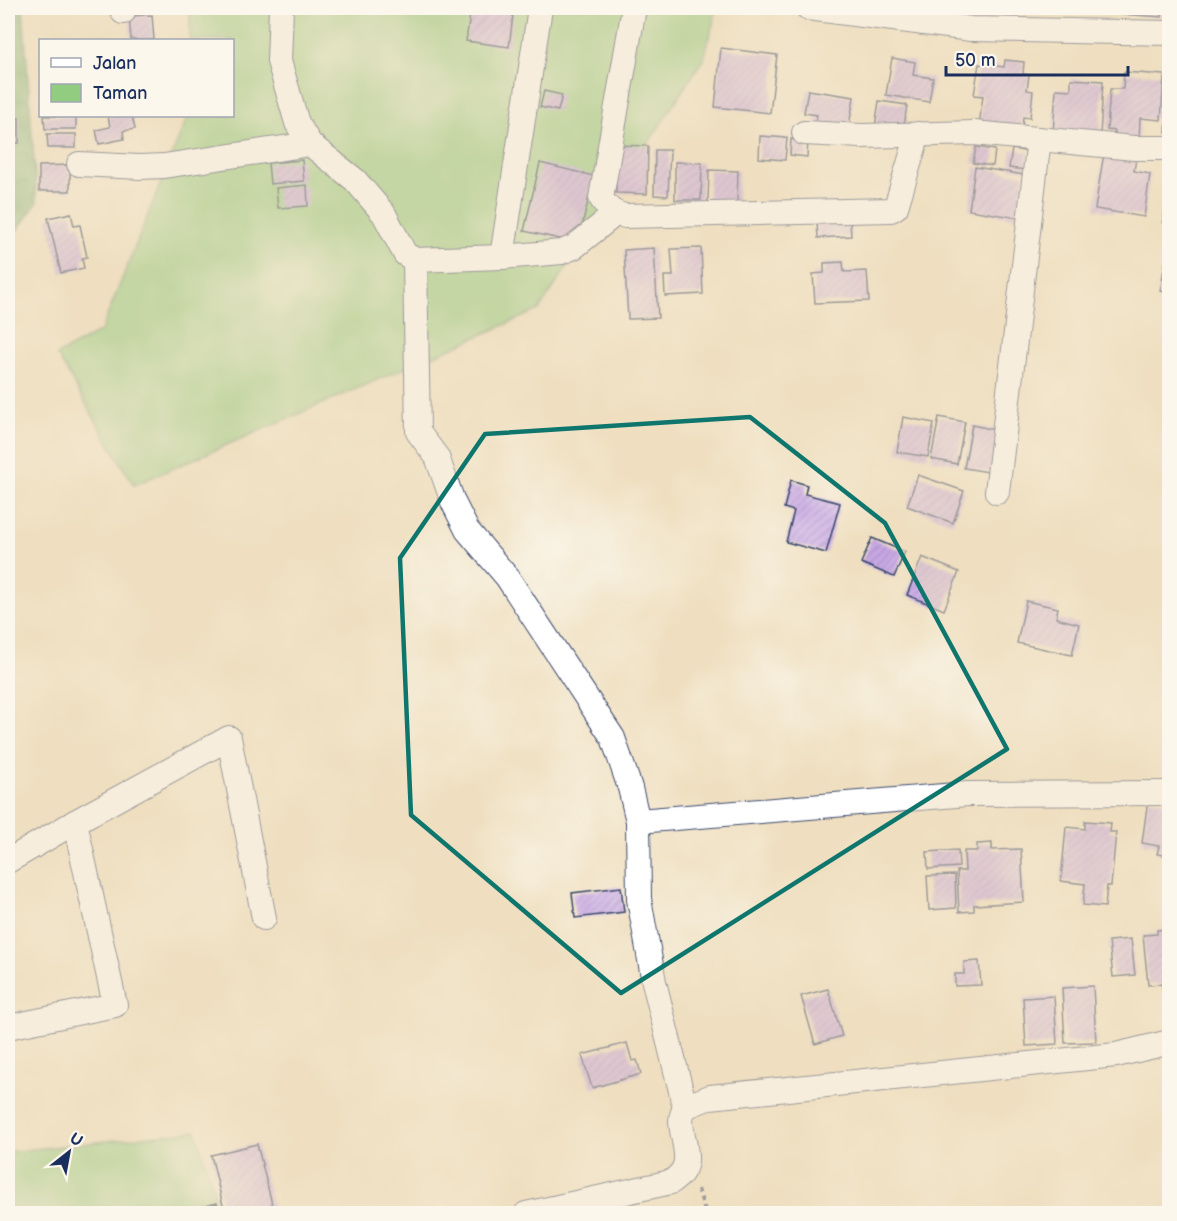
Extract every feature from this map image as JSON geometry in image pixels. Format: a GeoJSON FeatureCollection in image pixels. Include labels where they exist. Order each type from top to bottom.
{"type":"FeatureCollection","features":[{"type":"Feature","properties":{"kind":"street"},"geometry":{"type":"LineString","coordinates":[[281,8],[279,61],[297,123],[310,144],[355,180],[384,214],[405,254],[415,260],[562,252],[574,247],[615,214]]}},
{"type":"Feature","properties":{"kind":"street"},"geometry":{"type":"LineString","coordinates":[[502,257],[540,8]]}},
{"type":"Feature","properties":{"kind":"street"},"geometry":{"type":"LineString","coordinates":[[634,8],[601,198],[615,214],[625,216],[891,210],[896,207],[918,134]]}},
{"type":"Feature","properties":{"kind":"street"},"geometry":{"type":"LineString","coordinates":[[808,8],[971,29],[1170,33]]}},
{"type":"Feature","properties":{"kind":"street"},"geometry":{"type":"LineString","coordinates":[[804,133],[862,136],[974,133],[1134,148],[1170,148]]}},
{"type":"Feature","properties":{"kind":"street"},"geometry":{"type":"LineString","coordinates":[[997,492],[1039,139]]}},
{"type":"Feature","properties":{"kind":"street"},"geometry":{"type":"LineString","coordinates":[[79,164],[164,166],[310,144]]}},
{"type":"Feature","properties":{"kind":"street"},"geometry":{"type":"LineString","coordinates":[[415,260],[418,432],[437,457],[453,502],[467,530],[507,577],[613,738],[638,822],[639,899],[654,982],[685,1107],[681,1119],[687,1160],[685,1169],[679,1177],[671,1182],[526,1214]]}},
{"type":"Feature","properties":{"kind":"street"},"geometry":{"type":"LineString","coordinates":[[8,861],[229,738],[264,918]]}},
{"type":"Feature","properties":{"kind":"street"},"geometry":{"type":"LineString","coordinates":[[638,822],[968,794],[1170,793]]}},
{"type":"Feature","properties":{"kind":"street"},"geometry":{"type":"LineString","coordinates":[[8,1026],[115,1005],[75,822]]}},
{"type":"Feature","properties":{"kind":"street"},"geometry":{"type":"LineString","coordinates":[[685,1107],[710,1097],[1116,1055],[1170,1042]]}},
{"type":"Feature","properties":{"kind":"highlighted area"},"geometry":{"type":"Polygon","coordinates":[[[750,417],[885,523],[1007,749],[621,993],[411,815],[400,558],[485,434],[750,417]]]}},
{"type":"Feature","properties":{"kind":"green space"},"geometry":{"type":"Polygon","coordinates":[[[8,8],[23,8],[37,203],[8,243],[8,8]]]}},
{"type":"Feature","properties":{"kind":"green space"},"geometry":{"type":"Polygon","coordinates":[[[190,8],[717,8],[704,58],[539,310],[134,485],[57,355],[101,331],[188,117],[234,117],[234,39],[190,39],[190,8]]]}},
{"type":"Feature","properties":{"kind":"green space"},"geometry":{"type":"Polygon","coordinates":[[[196,1131],[220,1213],[8,1213],[8,1152],[196,1131]]]}},
{"type":"Feature","properties":{"kind":"building"},"geometry":{"type":"Polygon","coordinates":[[[471,8],[514,8],[509,47],[466,41],[471,8]]]}},
{"type":"Feature","properties":{"kind":"building"},"geometry":{"type":"Polygon","coordinates":[[[1062,8],[1104,8],[1104,13],[1062,11],[1062,8]]]}},
{"type":"Feature","properties":{"kind":"building"},"geometry":{"type":"Polygon","coordinates":[[[1120,8],[1163,8],[1162,17],[1120,14],[1120,8]]]}},
{"type":"Feature","properties":{"kind":"building"},"geometry":{"type":"Polygon","coordinates":[[[152,15],[154,39],[131,39],[129,16],[152,15]]]}},
{"type":"Feature","properties":{"kind":"building"},"geometry":{"type":"Polygon","coordinates":[[[721,48],[777,55],[770,113],[715,107],[721,48]]]}},
{"type":"Feature","properties":{"kind":"building"},"geometry":{"type":"Polygon","coordinates":[[[892,58],[915,62],[913,75],[933,78],[929,102],[886,95],[892,58]]]}},
{"type":"Feature","properties":{"kind":"building"},"geometry":{"type":"Polygon","coordinates":[[[1005,60],[1024,62],[1023,74],[1029,75],[1027,90],[1033,91],[1030,118],[1023,117],[1022,131],[979,125],[983,96],[974,95],[979,64],[1004,67],[1005,60]]]}},
{"type":"Feature","properties":{"kind":"building"},"geometry":{"type":"Polygon","coordinates":[[[1124,72],[1164,75],[1161,120],[1140,118],[1139,141],[1115,139],[1115,131],[1107,130],[1110,89],[1123,89],[1124,72]]]}},
{"type":"Feature","properties":{"kind":"building"},"geometry":{"type":"Polygon","coordinates":[[[1071,79],[1103,81],[1100,137],[1053,134],[1056,89],[1071,90],[1071,79]]]}},
{"type":"Feature","properties":{"kind":"building"},"geometry":{"type":"Polygon","coordinates":[[[808,90],[854,97],[848,132],[815,127],[817,115],[804,113],[808,90]]]}},
{"type":"Feature","properties":{"kind":"building"},"geometry":{"type":"Polygon","coordinates":[[[544,91],[562,95],[558,111],[540,107],[544,91]]]}},
{"type":"Feature","properties":{"kind":"building"},"geometry":{"type":"Polygon","coordinates":[[[879,101],[907,105],[903,132],[875,127],[879,101]]]}},
{"type":"Feature","properties":{"kind":"building"},"geometry":{"type":"Polygon","coordinates":[[[1168,101],[1170,101],[1170,133],[1166,133],[1168,101]]]}},
{"type":"Feature","properties":{"kind":"building"},"geometry":{"type":"Polygon","coordinates":[[[44,117],[76,117],[76,129],[45,129],[44,117]]]}},
{"type":"Feature","properties":{"kind":"building"},"geometry":{"type":"Polygon","coordinates":[[[108,117],[132,117],[135,129],[123,131],[124,139],[99,144],[96,130],[110,127],[108,117]]]}},
{"type":"Feature","properties":{"kind":"building"},"geometry":{"type":"Polygon","coordinates":[[[8,118],[19,118],[19,143],[8,143],[8,118]]]}},
{"type":"Feature","properties":{"kind":"building"},"geometry":{"type":"Polygon","coordinates":[[[47,134],[76,134],[76,148],[48,148],[47,134]]]}},
{"type":"Feature","properties":{"kind":"building"},"geometry":{"type":"Polygon","coordinates":[[[760,136],[787,138],[785,160],[759,158],[760,136]]]}},
{"type":"Feature","properties":{"kind":"building"},"geometry":{"type":"Polygon","coordinates":[[[791,139],[808,140],[807,157],[790,155],[791,139]]]}},
{"type":"Feature","properties":{"kind":"building"},"geometry":{"type":"Polygon","coordinates":[[[617,145],[648,146],[647,194],[616,193],[617,145]]]}},
{"type":"Feature","properties":{"kind":"building"},"geometry":{"type":"Polygon","coordinates":[[[976,147],[995,150],[993,166],[973,163],[976,147]]]}},
{"type":"Feature","properties":{"kind":"building"},"geometry":{"type":"Polygon","coordinates":[[[1012,149],[1029,152],[1026,170],[1009,168],[1012,149]]]}},
{"type":"Feature","properties":{"kind":"building"},"geometry":{"type":"Polygon","coordinates":[[[655,150],[670,150],[668,196],[654,195],[655,150]]]}},
{"type":"Feature","properties":{"kind":"building"},"geometry":{"type":"Polygon","coordinates":[[[1104,153],[1136,159],[1134,171],[1150,174],[1144,217],[1095,209],[1104,153]]]}},
{"type":"Feature","properties":{"kind":"building"},"geometry":{"type":"Polygon","coordinates":[[[302,160],[304,181],[270,184],[268,163],[302,160]]]}},
{"type":"Feature","properties":{"kind":"building"},"geometry":{"type":"Polygon","coordinates":[[[675,162],[702,163],[701,200],[675,200],[675,162]]]}},
{"type":"Feature","properties":{"kind":"building"},"geometry":{"type":"Polygon","coordinates":[[[540,163],[594,176],[578,243],[524,231],[540,163]]]}},
{"type":"Feature","properties":{"kind":"building"},"geometry":{"type":"Polygon","coordinates":[[[70,165],[70,191],[39,191],[39,166],[70,165]]]}},
{"type":"Feature","properties":{"kind":"building"},"geometry":{"type":"Polygon","coordinates":[[[975,167],[1025,175],[1019,218],[969,210],[975,167]]]}},
{"type":"Feature","properties":{"kind":"building"},"geometry":{"type":"Polygon","coordinates":[[[709,170],[738,171],[737,204],[708,203],[709,170]]]}},
{"type":"Feature","properties":{"kind":"building"},"geometry":{"type":"Polygon","coordinates":[[[307,185],[308,206],[278,208],[276,188],[307,185]]]}},
{"type":"Feature","properties":{"kind":"building"},"geometry":{"type":"Polygon","coordinates":[[[1166,197],[1170,198],[1170,224],[1163,223],[1166,197]]]}},
{"type":"Feature","properties":{"kind":"building"},"geometry":{"type":"Polygon","coordinates":[[[71,213],[74,226],[80,225],[87,257],[82,258],[84,268],[61,273],[48,218],[71,213]]]}},
{"type":"Feature","properties":{"kind":"building"},"geometry":{"type":"Polygon","coordinates":[[[850,220],[851,236],[818,238],[817,222],[850,220]]]}},
{"type":"Feature","properties":{"kind":"building"},"geometry":{"type":"Polygon","coordinates":[[[654,248],[658,318],[628,319],[624,250],[654,248]]]}},
{"type":"Feature","properties":{"kind":"building"},"geometry":{"type":"Polygon","coordinates":[[[701,248],[703,294],[665,296],[664,276],[673,276],[671,249],[701,248]]]}},
{"type":"Feature","properties":{"kind":"building"},"geometry":{"type":"Polygon","coordinates":[[[1167,252],[1170,252],[1170,293],[1160,291],[1167,252]]]}},
{"type":"Feature","properties":{"kind":"building"},"geometry":{"type":"Polygon","coordinates":[[[843,262],[844,272],[867,271],[869,301],[815,303],[813,274],[824,273],[824,263],[843,262]]]}},
{"type":"Feature","properties":{"kind":"building"},"geometry":{"type":"Polygon","coordinates":[[[903,417],[934,423],[928,457],[897,452],[903,417]]]}},
{"type":"Feature","properties":{"kind":"building"},"geometry":{"type":"Polygon","coordinates":[[[939,417],[965,422],[957,464],[931,459],[939,417]]]}},
{"type":"Feature","properties":{"kind":"building"},"geometry":{"type":"Polygon","coordinates":[[[972,425],[1001,431],[994,473],[964,468],[972,425]]]}},
{"type":"Feature","properties":{"kind":"building"},"geometry":{"type":"Polygon","coordinates":[[[918,475],[964,491],[953,523],[907,506],[918,475]]]}},
{"type":"Feature","properties":{"kind":"building"},"geometry":{"type":"Polygon","coordinates":[[[791,480],[807,485],[805,494],[840,503],[826,553],[786,542],[794,511],[784,508],[791,480]]]}},
{"type":"Feature","properties":{"kind":"building"},"geometry":{"type":"Polygon","coordinates":[[[872,538],[905,552],[894,577],[861,563],[872,538]]]}},
{"type":"Feature","properties":{"kind":"building"},"geometry":{"type":"Polygon","coordinates":[[[922,557],[959,572],[944,610],[907,595],[922,557]]]}},
{"type":"Feature","properties":{"kind":"building"},"geometry":{"type":"Polygon","coordinates":[[[1026,601],[1058,608],[1056,618],[1079,624],[1072,655],[1017,643],[1026,601]]]}},
{"type":"Feature","properties":{"kind":"building"},"geometry":{"type":"Polygon","coordinates":[[[1148,799],[1167,801],[1167,808],[1170,808],[1170,856],[1157,854],[1159,846],[1142,843],[1148,799]]]}},
{"type":"Feature","properties":{"kind":"building"},"geometry":{"type":"Polygon","coordinates":[[[1085,821],[1111,823],[1110,832],[1116,832],[1111,886],[1107,886],[1105,907],[1083,905],[1085,884],[1061,881],[1066,827],[1085,829],[1085,821]]]}},
{"type":"Feature","properties":{"kind":"building"},"geometry":{"type":"Polygon","coordinates":[[[992,843],[992,850],[1021,849],[1024,902],[974,905],[974,911],[959,912],[957,871],[965,871],[964,851],[977,851],[977,844],[992,843]]]}},
{"type":"Feature","properties":{"kind":"building"},"geometry":{"type":"Polygon","coordinates":[[[958,850],[959,867],[928,869],[927,852],[958,850]]]}},
{"type":"Feature","properties":{"kind":"building"},"geometry":{"type":"Polygon","coordinates":[[[955,875],[956,908],[929,910],[927,876],[955,875]]]}},
{"type":"Feature","properties":{"kind":"building"},"geometry":{"type":"Polygon","coordinates":[[[621,887],[624,912],[575,918],[572,893],[621,887]]]}},
{"type":"Feature","properties":{"kind":"building"},"geometry":{"type":"Polygon","coordinates":[[[1170,929],[1170,987],[1162,988],[1162,984],[1148,985],[1143,935],[1157,934],[1157,930],[1170,929]]]}},
{"type":"Feature","properties":{"kind":"building"},"geometry":{"type":"Polygon","coordinates":[[[1131,939],[1135,975],[1113,977],[1109,941],[1131,939]]]}},
{"type":"Feature","properties":{"kind":"building"},"geometry":{"type":"Polygon","coordinates":[[[979,961],[981,985],[955,986],[955,974],[964,974],[964,962],[979,961]]]}},
{"type":"Feature","properties":{"kind":"building"},"geometry":{"type":"Polygon","coordinates":[[[1093,986],[1096,1042],[1065,1043],[1062,988],[1093,986]]]}},
{"type":"Feature","properties":{"kind":"building"},"geometry":{"type":"Polygon","coordinates":[[[828,989],[842,1036],[815,1044],[801,996],[828,989]]]}},
{"type":"Feature","properties":{"kind":"building"},"geometry":{"type":"Polygon","coordinates":[[[1054,996],[1057,1044],[1026,1046],[1023,998],[1054,996]]]}},
{"type":"Feature","properties":{"kind":"building"},"geometry":{"type":"Polygon","coordinates":[[[627,1043],[632,1061],[637,1060],[641,1074],[592,1088],[582,1055],[627,1043]]]}},
{"type":"Feature","properties":{"kind":"building"},"geometry":{"type":"Polygon","coordinates":[[[257,1144],[274,1212],[225,1214],[211,1155],[257,1144]]]}},
{"type":"Feature","properties":{"kind":"building"},"geometry":{"type":"Polygon","coordinates":[[[217,1203],[220,1214],[178,1213],[217,1203]]]}}]}
